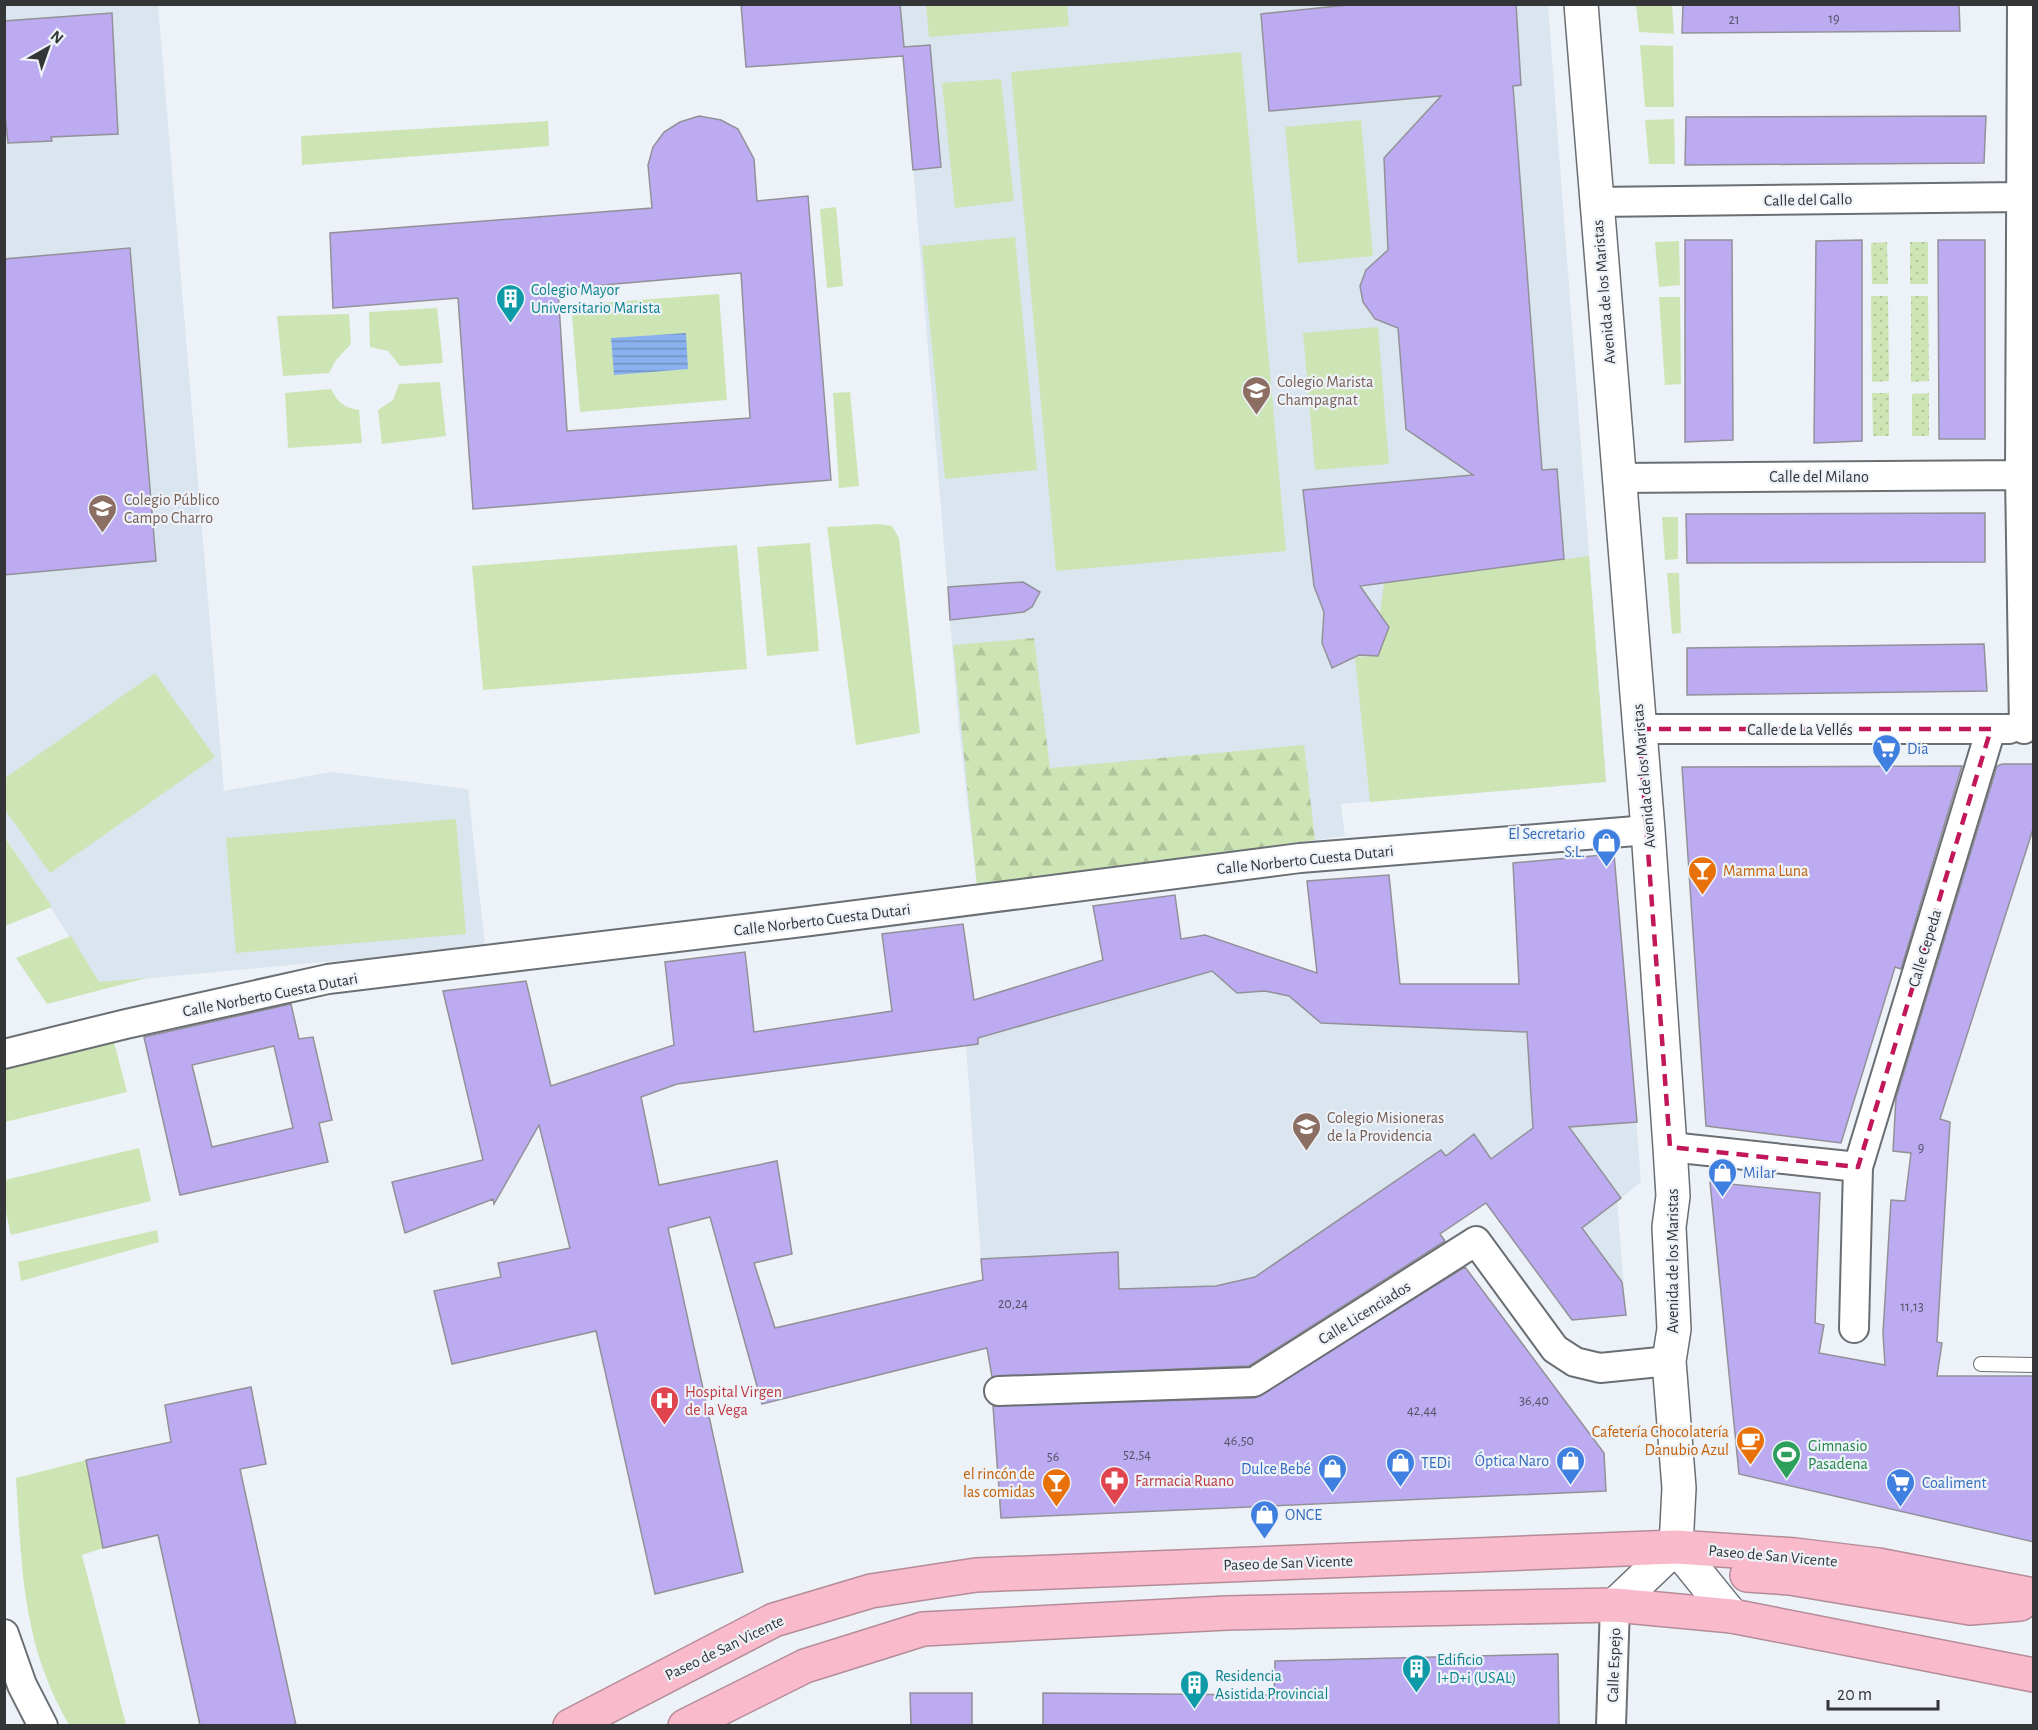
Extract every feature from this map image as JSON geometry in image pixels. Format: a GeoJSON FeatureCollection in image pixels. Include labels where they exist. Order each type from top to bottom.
{"type":"FeatureCollection","features":[{"type":"Feature","properties":{"kind":"highway","name":"Paseo de San Vicente"},"geometry":{"type":"LineString","coordinates":[[570,1725],[774,1620],[871,1591],[976,1575],[1675,1561],[1795,1555],[1878,1565],[2034,1596]]}},
{"type":"Feature","properties":{"kind":"highway","name":"Paseo de San Vicente"},"geometry":{"type":"LineString","coordinates":[[1675,1561],[1970,1608],[2034,1603]]}},
{"type":"Feature","properties":{"kind":"highway"},"geometry":{"type":"LineString","coordinates":[[685,1725],[805,1666],[923,1629],[1226,1613],[1615,1605],[1732,1616],[2026,1671]]}},
{"type":"Feature","properties":{"kind":"main road","name":"Avenida de los Maristas"},"geometry":{"type":"LineString","coordinates":[[1581,4],[1648,830],[1673,1196],[1669,1227],[1674,1329],[1669,1361],[1679,1488],[1675,1561]]}},
{"type":"Feature","properties":{"kind":"main road"},"geometry":{"type":"LineString","coordinates":[[1615,1605],[1675,1561],[1732,1616]]}},
{"type":"Feature","properties":{"kind":"street"},"geometry":{"type":"LineString","coordinates":[[2022,4],[2020,475],[2029,729]]}},
{"type":"Feature","properties":{"kind":"street","name":"Calle del Gallo"},"geometry":{"type":"LineString","coordinates":[[1596,202],[2021,197]]}},
{"type":"Feature","properties":{"kind":"street","name":"Calle del Milano"},"geometry":{"type":"LineString","coordinates":[[1618,478],[2020,475]]}},
{"type":"Feature","properties":{"kind":"street","name":"Calle de La Vellés"},"geometry":{"type":"LineString","coordinates":[[1639,729],[2029,729]]}},
{"type":"Feature","properties":{"kind":"street","name":"Calle Cepeda"},"geometry":{"type":"LineString","coordinates":[[1854,1328],[1858,1167],[1991,729]]}},
{"type":"Feature","properties":{"kind":"street","name":"Calle Norberto Cuesta Dutari"},"geometry":{"type":"LineString","coordinates":[[4,1054],[328,979],[810,921],[1300,858],[1648,830]]}},
{"type":"Feature","properties":{"kind":"street"},"geometry":{"type":"LineString","coordinates":[[1670,1147],[1858,1167]]}},
{"type":"Feature","properties":{"kind":"street","name":"Calle Licenciados"},"geometry":{"type":"LineString","coordinates":[[999,1391],[1254,1382],[1476,1241],[1555,1348],[1575,1362],[1600,1368],[1669,1361]]}},
{"type":"Feature","properties":{"kind":"street","name":"Calle Espejo"},"geometry":{"type":"LineString","coordinates":[[1611,1725],[1615,1605]]}},
{"type":"Feature","properties":{"kind":"street"},"geometry":{"type":"LineString","coordinates":[[4,1634],[22,1685],[44,1725]]}},
{"type":"Feature","properties":{"kind":"lane"},"geometry":{"type":"LineString","coordinates":[[1981,1364],[2034,1365]]}},
{"type":"Feature","properties":{"kind":"highlighted area"},"geometry":{"type":"Polygon","coordinates":[[[1639,729],[1991,729],[1858,1167],[1670,1147],[1639,729]]]}},
{"type":"Feature","properties":{"kind":"shaded area","name":"Colegio Público Campo Charro"},"geometry":{"type":"Polygon","coordinates":[[[4,5],[158,5],[224,791],[332,772],[468,789],[485,947],[99,983],[5,836],[4,5]]]}},
{"type":"Feature","properties":{"kind":"shaded area","name":"Colegio Marista Champagnat"},"geometry":{"type":"Polygon","coordinates":[[[900,5],[1548,5],[1606,782],[1341,804],[1345,836],[977,886],[959,729],[900,5]]]}},
{"type":"Feature","properties":{"kind":"shaded area","name":"Colegio Misioneras de la Providencia"},"geometry":{"type":"Polygon","coordinates":[[[1212,971],[1237,993],[1265,991],[1289,996],[1321,1023],[1526,1032],[1527,1036],[1629,1030],[1641,1182],[1617,1201],[1626,1315],[1572,1320],[1486,1203],[1348,1294],[1123,1363],[1118,1252],[981,1259],[966,1045],[978,1038],[1212,971]]]}},
{"type":"Feature","properties":{"kind":"green space"},"geometry":{"type":"Polygon","coordinates":[[[926,5],[1067,5],[1069,26],[929,37],[926,5]]]}},
{"type":"Feature","properties":{"kind":"green space"},"geometry":{"type":"Polygon","coordinates":[[[1636,5],[1672,5],[1674,34],[1639,32],[1636,5]]]}},
{"type":"Feature","properties":{"kind":"green space"},"geometry":{"type":"Polygon","coordinates":[[[1640,45],[1673,46],[1674,107],[1645,107],[1640,45]]]}},
{"type":"Feature","properties":{"kind":"green space"},"geometry":{"type":"Polygon","coordinates":[[[1241,52],[1286,551],[1056,571],[1011,72],[1241,52]]]}},
{"type":"Feature","properties":{"kind":"green space"},"geometry":{"type":"Polygon","coordinates":[[[1001,79],[1014,201],[955,208],[942,83],[1001,79]]]}},
{"type":"Feature","properties":{"kind":"green space"},"geometry":{"type":"Polygon","coordinates":[[[1674,119],[1675,164],[1649,164],[1645,120],[1674,119]]]}},
{"type":"Feature","properties":{"kind":"green space"},"geometry":{"type":"Polygon","coordinates":[[[1361,120],[1373,256],[1298,263],[1285,127],[1361,120]]]}},
{"type":"Feature","properties":{"kind":"green space"},"geometry":{"type":"Polygon","coordinates":[[[548,121],[549,146],[302,165],[301,136],[548,121]]]}},
{"type":"Feature","properties":{"kind":"green space"},"geometry":{"type":"Polygon","coordinates":[[[836,207],[843,286],[827,288],[820,209],[836,207]]]}},
{"type":"Feature","properties":{"kind":"green space"},"geometry":{"type":"Polygon","coordinates":[[[1015,237],[1037,470],[945,479],[922,246],[1015,237]]]}},
{"type":"Feature","properties":{"kind":"green space"},"geometry":{"type":"Polygon","coordinates":[[[1679,241],[1680,285],[1659,287],[1655,242],[1679,241]]]}},
{"type":"Feature","properties":{"kind":"green space"},"geometry":{"type":"Polygon","coordinates":[[[1887,242],[1888,284],[1872,284],[1871,243],[1887,242]]]}},
{"type":"Feature","properties":{"kind":"green space"},"geometry":{"type":"Polygon","coordinates":[[[1910,242],[1928,242],[1928,284],[1910,284],[1910,242]]]}},
{"type":"Feature","properties":{"kind":"green space"},"geometry":{"type":"Polygon","coordinates":[[[719,294],[727,400],[580,412],[571,305],[719,294]]]}},
{"type":"Feature","properties":{"kind":"green space"},"geometry":{"type":"Polygon","coordinates":[[[1871,296],[1888,296],[1889,381],[1872,382],[1871,296]]]}},
{"type":"Feature","properties":{"kind":"green space"},"geometry":{"type":"Polygon","coordinates":[[[1911,296],[1928,296],[1929,381],[1911,382],[1911,296]]]}},
{"type":"Feature","properties":{"kind":"green space"},"geometry":{"type":"Polygon","coordinates":[[[1659,297],[1680,297],[1681,384],[1665,385],[1659,297]]]}},
{"type":"Feature","properties":{"kind":"green space"},"geometry":{"type":"Polygon","coordinates":[[[437,308],[443,363],[400,366],[388,351],[370,347],[369,312],[437,308]]]}},
{"type":"Feature","properties":{"kind":"green space"},"geometry":{"type":"Polygon","coordinates":[[[349,314],[351,344],[336,360],[329,373],[283,376],[277,316],[349,314]]]}},
{"type":"Feature","properties":{"kind":"green space"},"geometry":{"type":"Polygon","coordinates":[[[1378,327],[1389,464],[1315,470],[1303,333],[1378,327]]]}},
{"type":"Feature","properties":{"kind":"green space"},"geometry":{"type":"Polygon","coordinates":[[[440,382],[446,436],[382,444],[378,410],[393,400],[399,384],[440,382]]]}},
{"type":"Feature","properties":{"kind":"green space"},"geometry":{"type":"Polygon","coordinates":[[[331,389],[342,404],[359,410],[362,443],[288,448],[285,393],[331,389]]]}},
{"type":"Feature","properties":{"kind":"green space"},"geometry":{"type":"Polygon","coordinates":[[[850,392],[859,486],[839,488],[833,393],[850,392]]]}},
{"type":"Feature","properties":{"kind":"green space"},"geometry":{"type":"Polygon","coordinates":[[[1872,393],[1889,393],[1889,436],[1873,436],[1872,393]]]}},
{"type":"Feature","properties":{"kind":"green space"},"geometry":{"type":"Polygon","coordinates":[[[1929,393],[1929,436],[1912,436],[1912,394],[1929,393]]]}},
{"type":"Feature","properties":{"kind":"green space"},"geometry":{"type":"Polygon","coordinates":[[[1662,517],[1678,517],[1678,559],[1665,560],[1662,517]]]}},
{"type":"Feature","properties":{"kind":"green space"},"geometry":{"type":"Polygon","coordinates":[[[880,524],[892,526],[899,538],[920,733],[856,745],[827,527],[880,524]]]}},
{"type":"Feature","properties":{"kind":"green space"},"geometry":{"type":"Polygon","coordinates":[[[810,543],[819,651],[767,656],[757,547],[810,543]]]}},
{"type":"Feature","properties":{"kind":"green space"},"geometry":{"type":"Polygon","coordinates":[[[737,545],[747,669],[483,690],[472,566],[737,545]]]}},
{"type":"Feature","properties":{"kind":"green space"},"geometry":{"type":"Polygon","coordinates":[[[1589,556],[1606,782],[1370,802],[1355,657],[1377,656],[1389,627],[1380,614],[1384,583],[1589,556]]]}},
{"type":"Feature","properties":{"kind":"green space"},"geometry":{"type":"Polygon","coordinates":[[[1667,573],[1679,573],[1681,633],[1672,634],[1667,573]]]}},
{"type":"Feature","properties":{"kind":"green space"},"geometry":{"type":"Polygon","coordinates":[[[1034,638],[1050,768],[1304,745],[1315,840],[977,886],[953,645],[1034,638]]]}},
{"type":"Feature","properties":{"kind":"green space"},"geometry":{"type":"Polygon","coordinates":[[[155,673],[215,757],[50,873],[5,810],[5,778],[155,673]]]}},
{"type":"Feature","properties":{"kind":"green space"},"geometry":{"type":"Polygon","coordinates":[[[456,819],[466,934],[236,953],[226,838],[456,819]]]}},
{"type":"Feature","properties":{"kind":"green space"},"geometry":{"type":"Polygon","coordinates":[[[4,836],[52,907],[5,926],[4,926],[4,836]]]}},
{"type":"Feature","properties":{"kind":"green space"},"geometry":{"type":"Polygon","coordinates":[[[71,936],[99,982],[147,978],[47,1004],[16,958],[71,936]]]}},
{"type":"Feature","properties":{"kind":"green space"},"geometry":{"type":"Polygon","coordinates":[[[114,1042],[127,1092],[5,1122],[5,1069],[114,1042]]]}},
{"type":"Feature","properties":{"kind":"green space"},"geometry":{"type":"Polygon","coordinates":[[[139,1148],[151,1201],[11,1235],[5,1208],[5,1180],[139,1148]]]}},
{"type":"Feature","properties":{"kind":"green space"},"geometry":{"type":"Polygon","coordinates":[[[157,1230],[159,1242],[21,1281],[18,1262],[157,1230]]]}},
{"type":"Feature","properties":{"kind":"green space"},"geometry":{"type":"Polygon","coordinates":[[[86,1460],[103,1548],[82,1555],[126,1725],[69,1725],[53,1695],[42,1665],[27,1605],[16,1478],[86,1460]]]}},
{"type":"Feature","properties":{"kind":"water"},"geometry":{"type":"Polygon","coordinates":[[[686,333],[688,369],[614,375],[611,338],[686,333]]]}},
{"type":"Feature","properties":{"kind":"building"},"geometry":{"type":"Polygon","coordinates":[[[741,4],[900,4],[904,47],[930,45],[941,167],[913,170],[903,56],[746,67],[741,4]]]}},
{"type":"Feature","properties":{"kind":"building","name":"Colegio Marista Champagnat"},"geometry":{"type":"Polygon","coordinates":[[[1357,4],[1516,4],[1521,85],[1513,86],[1542,470],[1557,469],[1564,559],[1360,586],[1389,627],[1378,656],[1359,655],[1332,668],[1322,643],[1324,612],[1314,586],[1303,490],[1473,475],[1406,429],[1398,328],[1375,319],[1363,302],[1360,286],[1366,270],[1388,250],[1384,158],[1441,96],[1269,111],[1261,14],[1357,4]]]}},
{"type":"Feature","properties":{"kind":"building"},"geometry":{"type":"Polygon","coordinates":[[[1683,4],[1959,4],[1960,31],[1682,33],[1683,4]]]}},
{"type":"Feature","properties":{"kind":"building"},"geometry":{"type":"Polygon","coordinates":[[[112,13],[118,134],[51,137],[52,141],[8,143],[4,105],[4,21],[112,13]]]}},
{"type":"Feature","properties":{"kind":"building","name":"Colegio Mayor Universitario Marista"},"geometry":{"type":"Polygon","coordinates":[[[699,116],[721,120],[738,129],[754,159],[757,201],[808,196],[831,480],[473,509],[458,298],[333,308],[330,233],[652,208],[648,165],[653,147],[664,132],[680,122],[699,116]],[[741,273],[558,289],[567,431],[750,418],[741,273]]]}},
{"type":"Feature","properties":{"kind":"building"},"geometry":{"type":"Polygon","coordinates":[[[1986,116],[1984,163],[1685,165],[1686,117],[1986,116]]]}},
{"type":"Feature","properties":{"kind":"building"},"geometry":{"type":"Polygon","coordinates":[[[1685,240],[1732,240],[1733,440],[1685,442],[1685,240]]]}},
{"type":"Feature","properties":{"kind":"building"},"geometry":{"type":"Polygon","coordinates":[[[1862,240],[1862,441],[1814,443],[1816,241],[1862,240]]]}},
{"type":"Feature","properties":{"kind":"building"},"geometry":{"type":"Polygon","coordinates":[[[1938,240],[1985,240],[1985,439],[1939,439],[1938,240]]]}},
{"type":"Feature","properties":{"kind":"building"},"geometry":{"type":"Polygon","coordinates":[[[130,248],[156,561],[4,575],[4,259],[130,248]]]}},
{"type":"Feature","properties":{"kind":"building"},"geometry":{"type":"Polygon","coordinates":[[[1985,513],[1985,562],[1687,563],[1686,514],[1985,513]]]}},
{"type":"Feature","properties":{"kind":"building"},"geometry":{"type":"Polygon","coordinates":[[[1023,582],[1040,592],[1032,607],[1024,612],[950,620],[948,587],[1023,582]]]}},
{"type":"Feature","properties":{"kind":"building"},"geometry":{"type":"Polygon","coordinates":[[[1984,644],[1987,691],[1687,695],[1687,648],[1984,644]]]}},
{"type":"Feature","properties":{"kind":"building"},"geometry":{"type":"Polygon","coordinates":[[[2034,764],[2034,826],[1940,1119],[1950,1122],[1937,1342],[1942,1343],[1937,1376],[2034,1376],[2034,1542],[1739,1474],[1710,1182],[1820,1193],[1815,1323],[1824,1325],[1819,1353],[1885,1365],[1883,1333],[1891,1200],[1905,1201],[1911,1153],[1893,1151],[1896,1098],[1997,766],[2034,764]]]}},
{"type":"Feature","properties":{"kind":"building"},"geometry":{"type":"Polygon","coordinates":[[[1962,766],[1901,969],[1895,967],[1841,1143],[1706,1126],[1682,767],[1962,766]]]}},
{"type":"Feature","properties":{"kind":"building"},"geometry":{"type":"Polygon","coordinates":[[[1614,854],[1637,1122],[1569,1127],[1621,1198],[1582,1228],[1622,1282],[1626,1315],[1572,1320],[1486,1203],[1440,1234],[1445,1241],[1249,1366],[992,1377],[987,1348],[762,1404],[710,1217],[668,1228],[743,1572],[655,1594],[596,1331],[452,1364],[434,1291],[501,1277],[498,1263],[570,1248],[539,1125],[494,1204],[493,1199],[405,1233],[392,1182],[483,1160],[443,991],[526,981],[551,1086],[674,1045],[665,962],[745,952],[754,1032],[892,1011],[882,934],[963,924],[974,1000],[1103,960],[1093,906],[1175,895],[1181,939],[1205,935],[1317,973],[1307,881],[1389,875],[1400,984],[1519,984],[1513,863],[1614,854]],[[1212,971],[978,1038],[978,1044],[677,1084],[641,1097],[659,1185],[777,1161],[792,1254],[754,1263],[775,1328],[983,1280],[981,1259],[1118,1252],[1119,1289],[1216,1286],[1255,1277],[1441,1150],[1446,1156],[1474,1134],[1491,1159],[1533,1128],[1527,1032],[1321,1023],[1289,996],[1265,991],[1237,993],[1212,971]]]}},
{"type":"Feature","properties":{"kind":"building"},"geometry":{"type":"Polygon","coordinates":[[[291,1004],[299,1039],[313,1037],[332,1120],[319,1123],[328,1162],[180,1195],[144,1037],[291,1004]],[[274,1046],[192,1065],[212,1147],[293,1128],[274,1046]]]}},
{"type":"Feature","properties":{"kind":"building"},"geometry":{"type":"Polygon","coordinates":[[[1465,1267],[1604,1453],[1606,1491],[1001,1518],[993,1406],[1255,1398],[1465,1267]]]}},
{"type":"Feature","properties":{"kind":"building"},"geometry":{"type":"Polygon","coordinates":[[[251,1387],[266,1464],[240,1469],[296,1725],[200,1725],[158,1535],[103,1548],[86,1460],[171,1442],[165,1405],[251,1387]]]}},
{"type":"Feature","properties":{"kind":"building","name":"Edificio I+D+i (USAL)"},"geometry":{"type":"Polygon","coordinates":[[[1558,1654],[1559,1725],[1043,1725],[1043,1693],[1274,1695],[1275,1661],[1558,1654]]]}},
{"type":"Feature","properties":{"kind":"building"},"geometry":{"type":"Polygon","coordinates":[[[910,1693],[972,1693],[972,1725],[911,1725],[910,1693]]]}},
{"type":"Feature","properties":{"kind":"place","name":"Colegio Mayor Universitario Marista"},"geometry":{"type":"Point","coordinates":[510,324]}},
{"type":"Feature","properties":{"kind":"place","name":"Colegio Marista Champagnat"},"geometry":{"type":"Point","coordinates":[1256,416]}},
{"type":"Feature","properties":{"kind":"place","name":"Colegio Público Campo Charro"},"geometry":{"type":"Point","coordinates":[103,534]}},
{"type":"Feature","properties":{"kind":"place","name":"Dia"},"geometry":{"type":"Point","coordinates":[1886,774]}},
{"type":"Feature","properties":{"kind":"place","name":"El Secretario S.L."},"geometry":{"type":"Point","coordinates":[1606,868]}},
{"type":"Feature","properties":{"kind":"place","name":"Mamma Luna"},"geometry":{"type":"Point","coordinates":[1702,896]}},
{"type":"Feature","properties":{"kind":"place","name":"Colegio Misioneras de la Providencia"},"geometry":{"type":"Point","coordinates":[1306,1152]}},
{"type":"Feature","properties":{"kind":"place","name":"Milar"},"geometry":{"type":"Point","coordinates":[1722,1198]}},
{"type":"Feature","properties":{"kind":"place","name":"Hospital Virgen de la Vega"},"geometry":{"type":"Point","coordinates":[664,1426]}},
{"type":"Feature","properties":{"kind":"place","name":"Cafetería Chocolatería Danubio Azul"},"geometry":{"type":"Point","coordinates":[1750,1466]}},
{"type":"Feature","properties":{"kind":"place","name":"Gimnasio Pasadena"},"geometry":{"type":"Point","coordinates":[1787,1480]}},
{"type":"Feature","properties":{"kind":"place","name":"Óptica Naro"},"geometry":{"type":"Point","coordinates":[1570,1486]}},
{"type":"Feature","properties":{"kind":"place","name":"TEDi"},"geometry":{"type":"Point","coordinates":[1400,1488]}},
{"type":"Feature","properties":{"kind":"place","name":"Dulce Bebé"},"geometry":{"type":"Point","coordinates":[1332,1494]}},
{"type":"Feature","properties":{"kind":"place","name":"Farmacia Ruano"},"geometry":{"type":"Point","coordinates":[1114,1506]}},
{"type":"Feature","properties":{"kind":"place","name":"el rincón de las comidas"},"geometry":{"type":"Point","coordinates":[1056,1508]}},
{"type":"Feature","properties":{"kind":"place","name":"Coaliment"},"geometry":{"type":"Point","coordinates":[1901,1508]}},
{"type":"Feature","properties":{"kind":"place","name":"ONCE"},"geometry":{"type":"Point","coordinates":[1264,1540]}},
{"type":"Feature","properties":{"kind":"place","name":"Edificio I+D+i (USAL)"},"geometry":{"type":"Point","coordinates":[1416,1694]}},
{"type":"Feature","properties":{"kind":"place","name":"Residencia Asistida Provincial"},"geometry":{"type":"Point","coordinates":[1194,1710]}}]}
